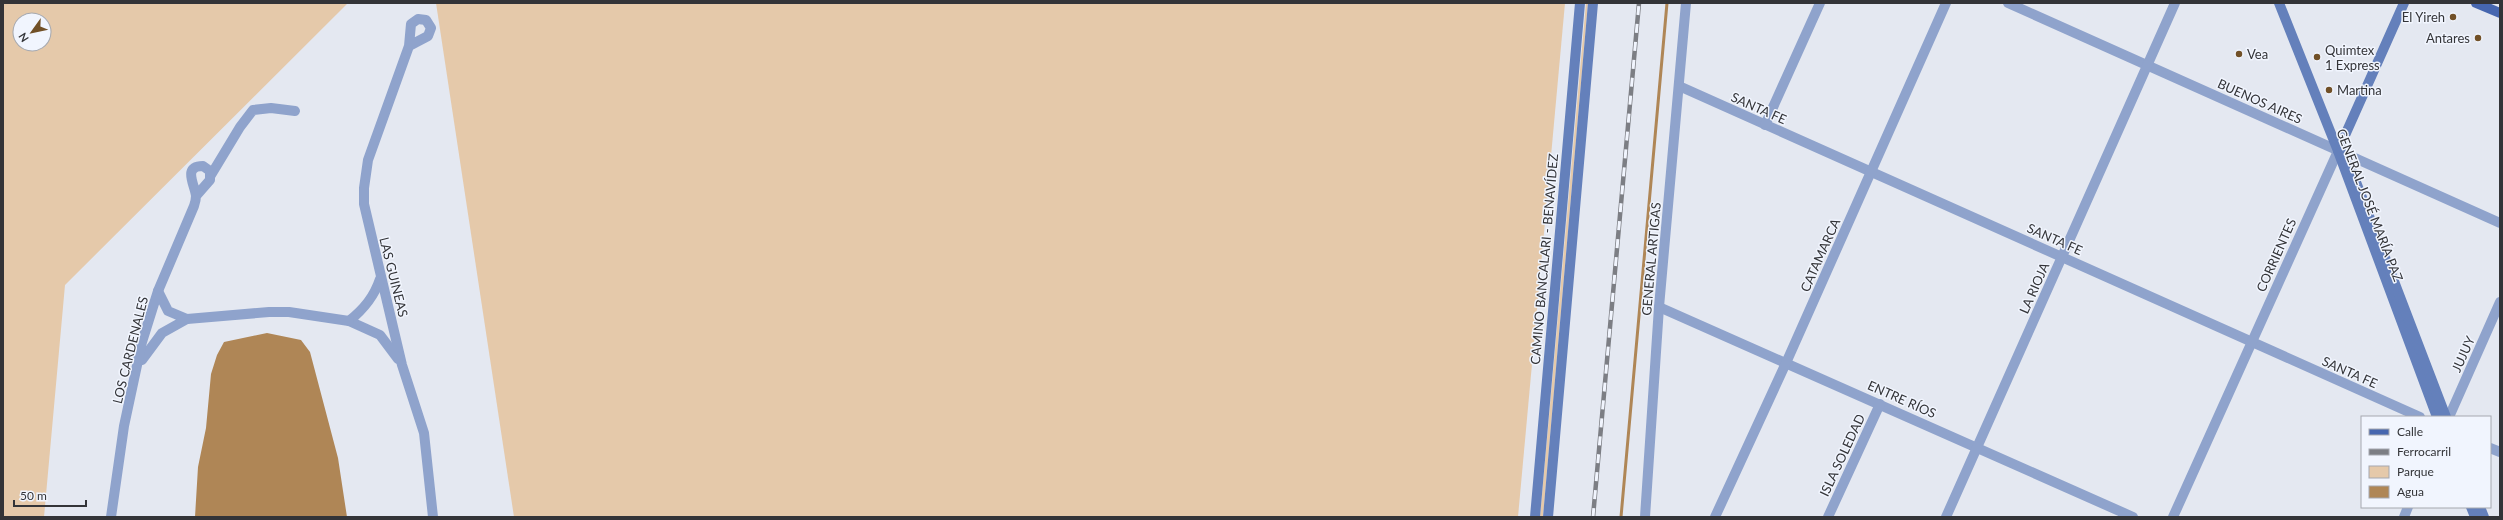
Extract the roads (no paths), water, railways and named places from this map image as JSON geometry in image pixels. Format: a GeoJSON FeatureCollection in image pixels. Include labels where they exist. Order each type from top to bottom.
{"type":"FeatureCollection","features":[{"type":"Feature","properties":{"kind":"main road","name":"CAMINO BANCALARI - BENAVÍDEZ"},"geometry":{"type":"LineString","coordinates":[[1535,517],[1580,3]]}},
{"type":"Feature","properties":{"kind":"main road","name":"CAMINO BANCALARI - BENAVÍDEZ"},"geometry":{"type":"LineString","coordinates":[[1548,517],[1593,3]]}},
{"type":"Feature","properties":{"kind":"main road","name":"GENERAL JOSÉ MARÍA PAZ"},"geometry":{"type":"LineString","coordinates":[[2279,3],[2341,150],[2446,416]]}},
{"type":"Feature","properties":{"kind":"main road","name":"CORRIENTES"},"geometry":{"type":"LineString","coordinates":[[2341,150],[2404,3]]}},
{"type":"Feature","properties":{"kind":"main road"},"geometry":{"type":"LineString","coordinates":[[2476,3],[2500,13]]}},
{"type":"Feature","properties":{"kind":"main road","name":"GENERAL JOSÉ MARÍA PAZ"},"geometry":{"type":"LineString","coordinates":[[2341,150],[2437,416]]}},
{"type":"Feature","properties":{"kind":"street","name":"GENERAL ARTIGAS"},"geometry":{"type":"LineString","coordinates":[[1645,517],[1659,307],[1686,3]]}},
{"type":"Feature","properties":{"kind":"street"},"geometry":{"type":"LineString","coordinates":[[1765,125],[1820,3]]}},
{"type":"Feature","properties":{"kind":"street","name":"CATAMARCA"},"geometry":{"type":"LineString","coordinates":[[1715,517],[1786,363],[1946,3]]}},
{"type":"Feature","properties":{"kind":"street","name":"BUENOS AIRES"},"geometry":{"type":"LineString","coordinates":[[2008,3],[2500,222]]}},
{"type":"Feature","properties":{"kind":"street","name":"LA RIOJA"},"geometry":{"type":"LineString","coordinates":[[1946,517],[2175,3]]}},
{"type":"Feature","properties":{"kind":"street","name":"LAS GUINEAS"},"geometry":{"type":"LineString","coordinates":[[409,46],[376,134],[365,174],[364,204],[402,365],[424,433],[433,517]]}},
{"type":"Feature","properties":{"kind":"street","name":"SANTA FE"},"geometry":{"type":"LineString","coordinates":[[1679,86],[2418,416]]}},
{"type":"Feature","properties":{"kind":"street"},"geometry":{"type":"LineString","coordinates":[[211,176],[210,171],[203,166],[198,166],[192,170],[191,181],[196,196],[207,185],[240,128],[253,110],[271,108],[295,111]]}},
{"type":"Feature","properties":{"kind":"street","name":"CORRIENTES"},"geometry":{"type":"LineString","coordinates":[[2173,517],[2251,342],[2341,150]]}},
{"type":"Feature","properties":{"kind":"street","name":"LOS CARDENALES"},"geometry":{"type":"LineString","coordinates":[[111,517],[124,426],[138,368],[142,342],[158,291],[190,218],[196,196]]}},
{"type":"Feature","properties":{"kind":"street"},"geometry":{"type":"LineString","coordinates":[[349,321],[368,303],[376,291],[381,277]]}},
{"type":"Feature","properties":{"kind":"street"},"geometry":{"type":"LineString","coordinates":[[158,291],[168,311],[187,320]]}},
{"type":"Feature","properties":{"kind":"street","name":"JUJUY"},"geometry":{"type":"LineString","coordinates":[[2449,416],[2500,302]]}},
{"type":"Feature","properties":{"kind":"street","name":"ENTRE RÍOS"},"geometry":{"type":"LineString","coordinates":[[1659,307],[2133,517]]}},
{"type":"Feature","properties":{"kind":"street"},"geometry":{"type":"LineString","coordinates":[[138,368],[146,352],[162,333],[187,320],[268,312],[289,312],[349,321],[366,327],[380,335],[402,365]]}},
{"type":"Feature","properties":{"kind":"street","name":"ISLA SOLEDAD"},"geometry":{"type":"LineString","coordinates":[[1828,517],[1880,404]]}},
{"type":"Feature","properties":{"kind":"water"},"geometry":{"type":"Polygon","coordinates":[[[267,333],[301,340],[310,352],[338,458],[347,517],[195,517],[198,467],[206,428],[211,374],[217,355],[224,342],[267,333]]]}},
{"type":"Feature","properties":{"kind":"waterway"},"geometry":{"type":"LineString","coordinates":[[1621,517],[1667,3]]}},
{"type":"Feature","properties":{"kind":"railway"},"geometry":{"type":"LineString","coordinates":[[1593,517],[1639,3]]}},
{"type":"Feature","properties":{"kind":"place","name":"El Yireh"},"geometry":{"type":"Point","coordinates":[2453,17]}},
{"type":"Feature","properties":{"kind":"place","name":"Antares"},"geometry":{"type":"Point","coordinates":[2478,38]}},
{"type":"Feature","properties":{"kind":"place","name":"Vea"},"geometry":{"type":"Point","coordinates":[2239,54]}},
{"type":"Feature","properties":{"kind":"place","name":"Quimtex 1 Express"},"geometry":{"type":"Point","coordinates":[2317,57]}},
{"type":"Feature","properties":{"kind":"place","name":"Martina"},"geometry":{"type":"Point","coordinates":[2329,90]}}]}
